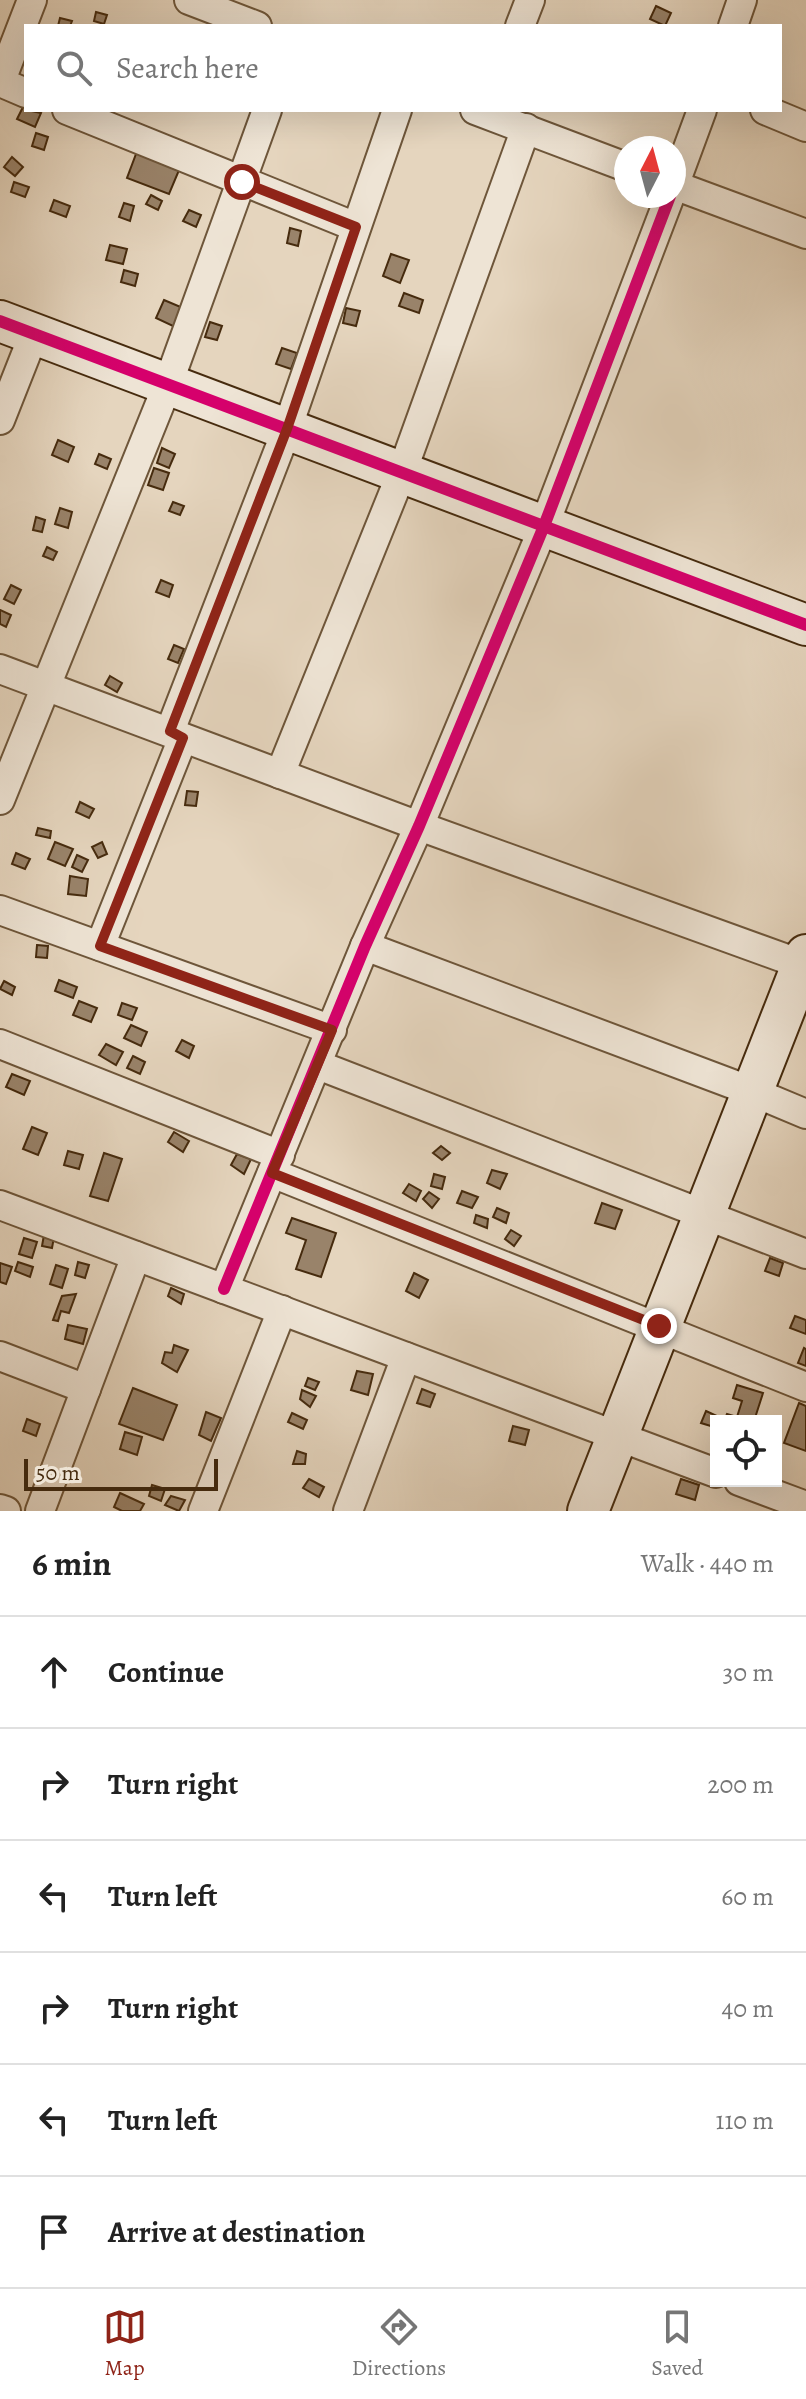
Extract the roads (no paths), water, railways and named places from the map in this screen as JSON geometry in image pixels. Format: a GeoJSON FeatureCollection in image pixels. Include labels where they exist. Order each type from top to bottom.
{"type":"FeatureCollection","features":[{"type":"Feature","properties":{"kind":"street"},"geometry":{"type":"LineString","coordinates":[[24,92],[0,83],[32,0]]}},
{"type":"Feature","properties":{"kind":"street"},"geometry":{"type":"LineString","coordinates":[[189,0],[252,24]]}},
{"type":"Feature","properties":{"kind":"street"},"geometry":{"type":"LineString","coordinates":[[521,24],[530,0]]}},
{"type":"Feature","properties":{"kind":"street"},"geometry":{"type":"LineString","coordinates":[[734,24],[742,0]]}},
{"type":"Feature","properties":{"kind":"street"},"geometry":{"type":"LineString","coordinates":[[72,112],[356,227]]}},
{"type":"Feature","properties":{"kind":"street"},"geometry":{"type":"LineString","coordinates":[[0,800],[168,384],[266,112]]}},
{"type":"Feature","properties":{"kind":"street"},"geometry":{"type":"LineString","coordinates":[[100,946],[287,429],[396,112]]}},
{"type":"Feature","properties":{"kind":"street"},"geometry":{"type":"LineString","coordinates":[[485,112],[614,162]]}},
{"type":"Feature","properties":{"kind":"street"},"geometry":{"type":"LineString","coordinates":[[686,153],[701,112]]}},
{"type":"Feature","properties":{"kind":"street"},"geometry":{"type":"LineString","coordinates":[[770,112],[806,127]]}},
{"type":"Feature","properties":{"kind":"street"},"geometry":{"type":"LineString","coordinates":[[280,774],[402,472],[526,128]]}},
{"type":"Feature","properties":{"kind":"street"},"geometry":{"type":"LineString","coordinates":[[686,190],[806,234]]}},
{"type":"Feature","properties":{"kind":"street"},"geometry":{"type":"LineString","coordinates":[[224,1289],[365,946],[419,826],[544,526],[665,208]]}},
{"type":"Feature","properties":{"kind":"street"},"geometry":{"type":"LineString","coordinates":[[0,420],[17,327],[806,625]]}},
{"type":"Feature","properties":{"kind":"street"},"geometry":{"type":"LineString","coordinates":[[0,669],[419,826],[805,961],[751,1091],[588,1511]]}},
{"type":"Feature","properties":{"kind":"street"},"geometry":{"type":"LineString","coordinates":[[0,910],[332,1030]]}},
{"type":"Feature","properties":{"kind":"street"},"geometry":{"type":"LineString","coordinates":[[365,946],[806,1114]]}},
{"type":"Feature","properties":{"kind":"street"},"geometry":{"type":"LineString","coordinates":[[0,1044],[806,1387]]}},
{"type":"Feature","properties":{"kind":"street"},"geometry":{"type":"LineString","coordinates":[[318,1065],[806,1254]]}},
{"type":"Feature","properties":{"kind":"street"},"geometry":{"type":"LineString","coordinates":[[0,1205],[710,1471]]}},
{"type":"Feature","properties":{"kind":"street"},"geometry":{"type":"LineString","coordinates":[[40,1511],[136,1256]]}},
{"type":"Feature","properties":{"kind":"street"},"geometry":{"type":"LineString","coordinates":[[203,1511],[282,1310]]}},
{"type":"Feature","properties":{"kind":"street"},"geometry":{"type":"LineString","coordinates":[[0,1356],[86,1389]]}},
{"type":"Feature","properties":{"kind":"street"},"geometry":{"type":"LineString","coordinates":[[348,1511],[406,1357]]}},
{"type":"Feature","properties":{"kind":"street"},"geometry":{"type":"LineString","coordinates":[[755,1487],[806,1506]]}},
{"type":"Feature","properties":{"kind":"street"},"geometry":{"type":"LineString","coordinates":[[0,1509],[6,1511]]}}]}
